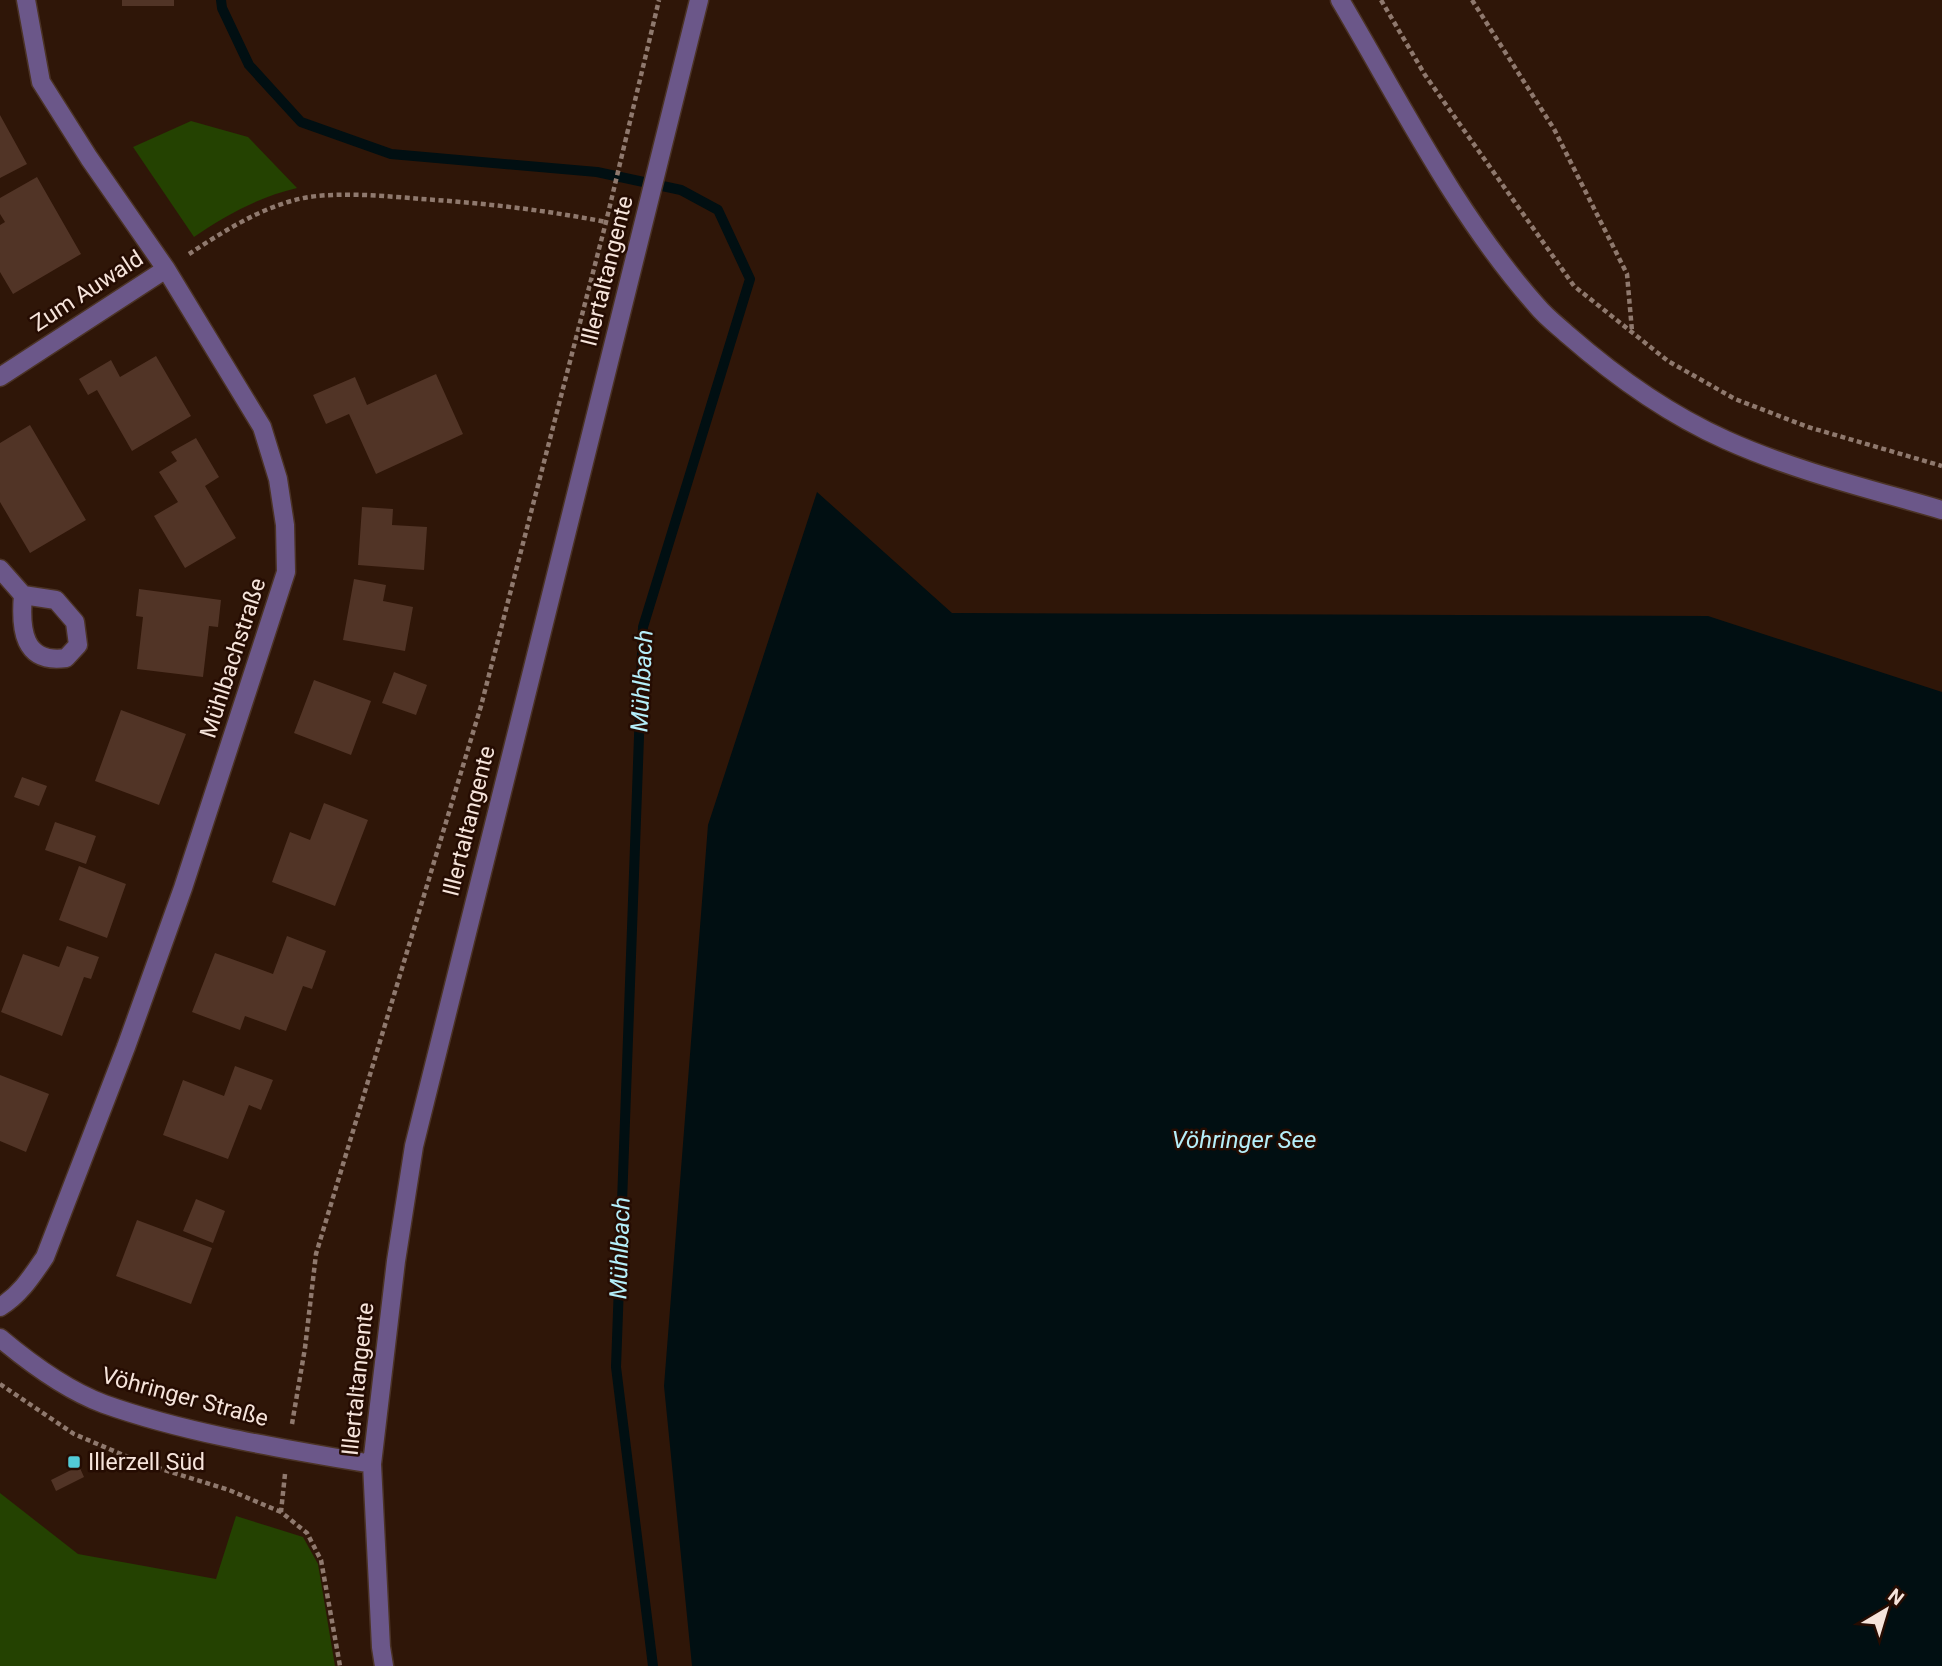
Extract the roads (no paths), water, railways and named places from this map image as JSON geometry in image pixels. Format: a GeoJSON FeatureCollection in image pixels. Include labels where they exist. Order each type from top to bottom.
{"type":"FeatureCollection","features":[{"type":"Feature","properties":{"kind":"street","name":"Mühlbachstraße"},"geometry":{"type":"LineString","coordinates":[[0,1307],[10,1301],[30,1279],[45,1256],[176,910],[286,572],[285,525],[278,479],[262,427],[166,269],[89,158],[41,82],[26,0]]}},
{"type":"Feature","properties":{"kind":"street","name":"Illertaltangente"},"geometry":{"type":"LineString","coordinates":[[384,1666],[372,1464],[396,1261],[414,1146],[699,0]]}},
{"type":"Feature","properties":{"kind":"street"},"geometry":{"type":"LineString","coordinates":[[1340,0],[1449,185],[1494,251],[1538,308],[1600,363],[1659,405],[1725,440],[1786,464],[1942,510]]}},
{"type":"Feature","properties":{"kind":"street","name":"Zum Auwald"},"geometry":{"type":"LineString","coordinates":[[0,377],[166,269]]}},
{"type":"Feature","properties":{"kind":"street"},"geometry":{"type":"LineString","coordinates":[[0,569],[23,595]]}},
{"type":"Feature","properties":{"kind":"street","name":"Vöhringer Straße"},"geometry":{"type":"LineString","coordinates":[[0,1338],[50,1377],[103,1404],[177,1425],[288,1450],[372,1464]]}},
{"type":"Feature","properties":{"kind":"water","name":"Vöhringer See"},"geometry":{"type":"Polygon","coordinates":[[[817,492],[952,613],[1708,616],[1942,692],[1942,1666],[692,1666],[664,1386],[708,825],[817,492]]]}},
{"type":"Feature","properties":{"kind":"waterway","name":"Mühlbach"},"geometry":{"type":"LineString","coordinates":[[221,0],[222,8],[249,65],[301,122],[391,154],[597,172],[681,190],[718,210],[750,279],[643,627],[616,1367],[653,1666]]}},
{"type":"Feature","properties":{"kind":"place","name":"Illerzell Süd"},"geometry":{"type":"Point","coordinates":[74,1462]}}]}
